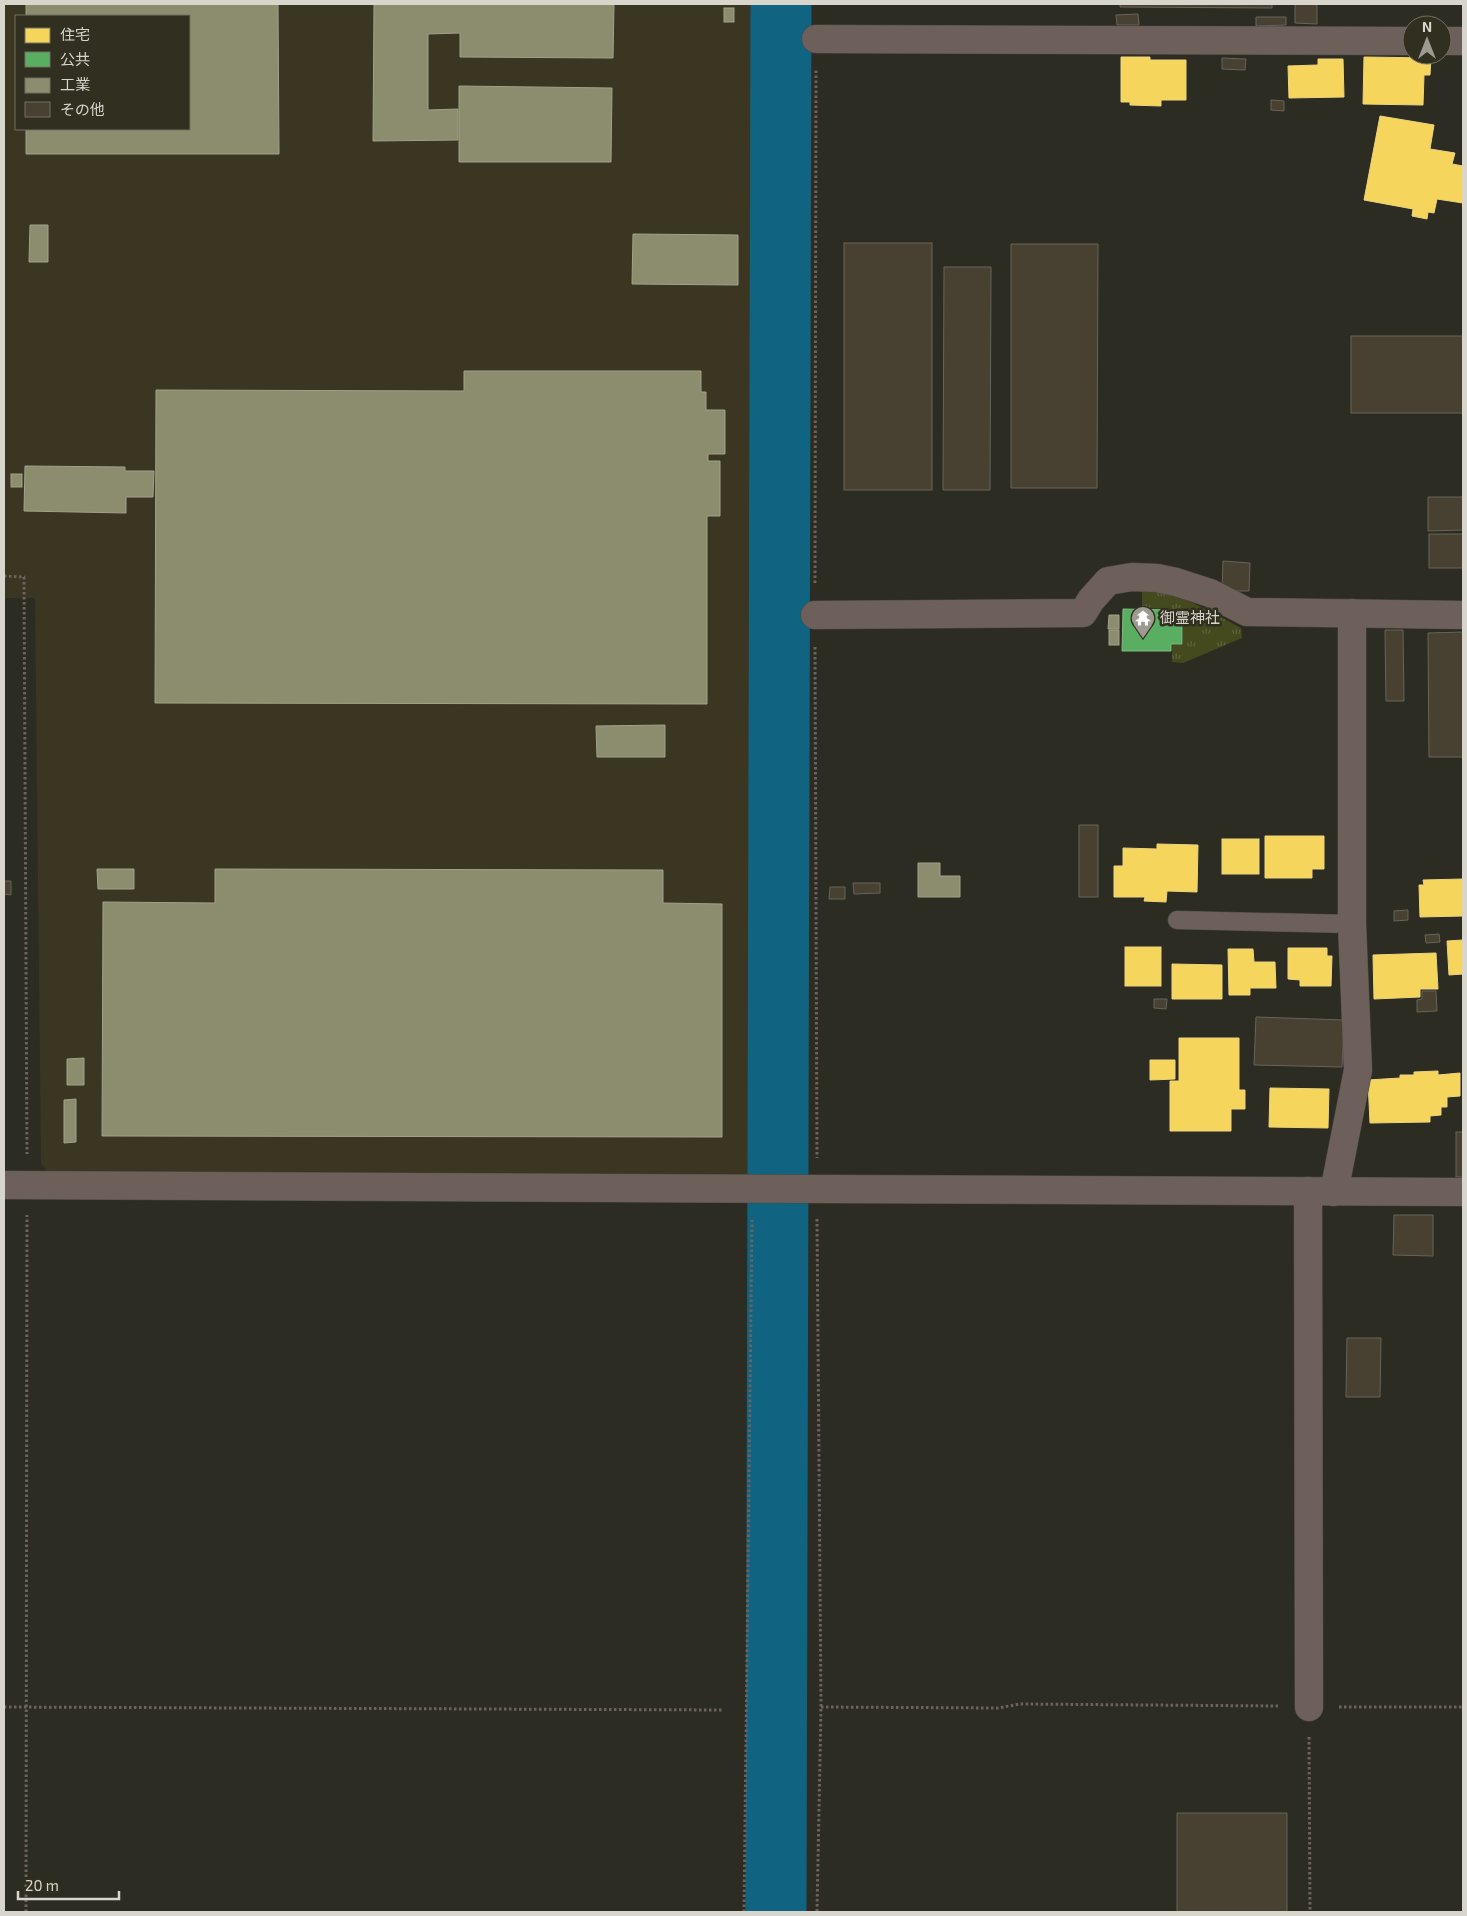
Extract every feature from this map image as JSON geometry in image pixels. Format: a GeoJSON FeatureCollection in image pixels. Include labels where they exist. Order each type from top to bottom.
{"type":"FeatureCollection","features":[{"type":"Feature","properties":{"kind":"street"},"geometry":{"type":"LineString","coordinates":[[816,39],[1402,41]]}},
{"type":"Feature","properties":{"kind":"street"},"geometry":{"type":"LineString","coordinates":[[815,615],[1083,613],[1108,581],[1132,577],[1157,578],[1176,582],[1210,593],[1247,612],[1463,615]]}},
{"type":"Feature","properties":{"kind":"street"},"geometry":{"type":"LineString","coordinates":[[1334,1192],[1358,1070],[1352,924],[1352,612]]}},
{"type":"Feature","properties":{"kind":"street"},"geometry":{"type":"LineString","coordinates":[[15,1185],[1463,1192]]}},
{"type":"Feature","properties":{"kind":"street"},"geometry":{"type":"LineString","coordinates":[[1308,1191],[1309,1707]]}},
{"type":"Feature","properties":{"kind":"lane"},"geometry":{"type":"LineString","coordinates":[[1177,920],[1352,924]]}},
{"type":"Feature","properties":{"kind":"path"},"geometry":{"type":"LineString","coordinates":[[4,576],[24,577],[15,1185],[26,1707],[26,1912]]}},
{"type":"Feature","properties":{"kind":"path"},"geometry":{"type":"LineString","coordinates":[[744,1912],[754,1188]]}},
{"type":"Feature","properties":{"kind":"path"},"geometry":{"type":"LineString","coordinates":[[810,1188],[821,1707],[817,1912]]}},
{"type":"Feature","properties":{"kind":"path"},"geometry":{"type":"LineString","coordinates":[[821,1707],[998,1708],[1020,1704],[1463,1707]]}},
{"type":"Feature","properties":{"kind":"path"},"geometry":{"type":"LineString","coordinates":[[4,1707],[722,1710]]}},
{"type":"Feature","properties":{"kind":"path"},"geometry":{"type":"LineString","coordinates":[[1309,1707],[1310,1912]]}},
{"type":"Feature","properties":{"kind":"shaded area"},"geometry":{"type":"Polygon","coordinates":[[[4,4],[804,4],[806,1177],[48,1173],[41,1163],[35,598],[4,598],[4,4]]]}},
{"type":"Feature","properties":{"kind":"green space"},"geometry":{"type":"Polygon","coordinates":[[[1142,589],[1181,598],[1205,609],[1241,628],[1242,638],[1183,663],[1172,662],[1172,645],[1183,644],[1183,618],[1174,618],[1174,609],[1142,608],[1142,589]]]}},
{"type":"Feature","properties":{"kind":"building: 住宅"},"geometry":{"type":"Polygon","coordinates":[[[1121,57],[1150,57],[1150,60],[1186,60],[1186,100],[1161,100],[1161,106],[1130,105],[1130,102],[1121,102],[1121,57]]]}},
{"type":"Feature","properties":{"kind":"building: 住宅"},"geometry":{"type":"Polygon","coordinates":[[[1364,57],[1402,58],[1402,65],[1431,65],[1430,75],[1424,75],[1423,105],[1363,104],[1364,57]]]}},
{"type":"Feature","properties":{"kind":"building: 住宅"},"geometry":{"type":"Polygon","coordinates":[[[1318,59],[1343,59],[1344,97],[1289,98],[1288,66],[1318,65],[1318,59]]]}},
{"type":"Feature","properties":{"kind":"building: 住宅"},"geometry":{"type":"Polygon","coordinates":[[[1380,116],[1434,125],[1430,149],[1455,153],[1452,164],[1463,166],[1463,203],[1437,199],[1434,213],[1428,212],[1427,219],[1412,216],[1413,209],[1364,200],[1380,116]]]}},
{"type":"Feature","properties":{"kind":"building: 住宅"},"geometry":{"type":"Polygon","coordinates":[[[1265,836],[1324,836],[1324,869],[1312,869],[1312,878],[1265,878],[1265,836]]]}},
{"type":"Feature","properties":{"kind":"building: 住宅"},"geometry":{"type":"Polygon","coordinates":[[[1222,839],[1259,839],[1259,874],[1222,874],[1222,839]]]}},
{"type":"Feature","properties":{"kind":"building: 住宅"},"geometry":{"type":"Polygon","coordinates":[[[1157,844],[1198,845],[1197,892],[1167,891],[1166,902],[1144,901],[1145,897],[1114,897],[1114,866],[1123,866],[1123,848],[1157,849],[1157,844]]]}},
{"type":"Feature","properties":{"kind":"building: 住宅"},"geometry":{"type":"Polygon","coordinates":[[[1463,879],[1463,916],[1420,917],[1419,885],[1424,885],[1423,880],[1463,879]]]}},
{"type":"Feature","properties":{"kind":"building: 住宅"},"geometry":{"type":"Polygon","coordinates":[[[1463,940],[1463,974],[1449,975],[1447,941],[1463,940]]]}},
{"type":"Feature","properties":{"kind":"building: 住宅"},"geometry":{"type":"Polygon","coordinates":[[[1125,947],[1161,947],[1161,986],[1125,986],[1125,947]]]}},
{"type":"Feature","properties":{"kind":"building: 住宅"},"geometry":{"type":"Polygon","coordinates":[[[1288,948],[1327,948],[1327,956],[1332,956],[1331,986],[1300,986],[1300,980],[1288,979],[1288,948]]]}},
{"type":"Feature","properties":{"kind":"building: 住宅"},"geometry":{"type":"Polygon","coordinates":[[[1228,949],[1253,949],[1254,962],[1275,962],[1276,988],[1250,988],[1250,995],[1229,995],[1228,949]]]}},
{"type":"Feature","properties":{"kind":"building: 住宅"},"geometry":{"type":"Polygon","coordinates":[[[1436,953],[1438,989],[1420,989],[1420,997],[1374,999],[1373,955],[1436,953]]]}},
{"type":"Feature","properties":{"kind":"building: 住宅"},"geometry":{"type":"Polygon","coordinates":[[[1172,964],[1222,965],[1222,999],[1172,999],[1172,964]]]}},
{"type":"Feature","properties":{"kind":"building: 住宅"},"geometry":{"type":"Polygon","coordinates":[[[1179,1038],[1239,1038],[1239,1090],[1245,1090],[1245,1109],[1231,1109],[1231,1131],[1170,1131],[1170,1081],[1179,1081],[1179,1038]]]}},
{"type":"Feature","properties":{"kind":"building: 住宅"},"geometry":{"type":"Polygon","coordinates":[[[1150,1060],[1175,1060],[1175,1079],[1150,1080],[1150,1060]]]}},
{"type":"Feature","properties":{"kind":"building: 住宅"},"geometry":{"type":"Polygon","coordinates":[[[1438,1071],[1438,1075],[1460,1073],[1460,1096],[1447,1097],[1447,1107],[1441,1107],[1441,1115],[1430,1116],[1430,1122],[1370,1123],[1368,1080],[1400,1078],[1400,1075],[1414,1075],[1414,1072],[1438,1071]]]}},
{"type":"Feature","properties":{"kind":"building: 住宅"},"geometry":{"type":"Polygon","coordinates":[[[1270,1088],[1329,1089],[1328,1128],[1269,1127],[1270,1088]]]}},
{"type":"Feature","properties":{"kind":"building: 公共"},"geometry":{"type":"Polygon","coordinates":[[[1123,609],[1173,610],[1173,619],[1182,619],[1182,644],[1171,644],[1171,651],[1122,651],[1123,609]]]}},
{"type":"Feature","properties":{"kind":"building: 工業"},"geometry":{"type":"Polygon","coordinates":[[[26,4],[278,4],[279,154],[26,154],[26,130],[190,130],[190,15],[26,15],[26,4]]]}},
{"type":"Feature","properties":{"kind":"building: 工業"},"geometry":{"type":"Polygon","coordinates":[[[374,4],[614,4],[613,58],[460,57],[460,33],[428,34],[428,110],[458,109],[458,140],[373,141],[374,4]]]}},
{"type":"Feature","properties":{"kind":"building: 工業"},"geometry":{"type":"Polygon","coordinates":[[[724,8],[734,8],[734,22],[724,22],[724,8]]]}},
{"type":"Feature","properties":{"kind":"building: 工業"},"geometry":{"type":"Polygon","coordinates":[[[459,86],[612,88],[611,162],[459,162],[459,86]]]}},
{"type":"Feature","properties":{"kind":"building: 工業"},"geometry":{"type":"Polygon","coordinates":[[[30,225],[48,225],[48,262],[29,262],[30,225]]]}},
{"type":"Feature","properties":{"kind":"building: 工業"},"geometry":{"type":"Polygon","coordinates":[[[633,234],[738,235],[738,285],[632,284],[633,234]]]}},
{"type":"Feature","properties":{"kind":"building: 工業"},"geometry":{"type":"Polygon","coordinates":[[[464,371],[701,371],[701,392],[706,392],[706,410],[725,410],[725,454],[708,454],[708,461],[720,461],[720,516],[707,516],[707,704],[155,703],[156,390],[464,391],[464,371]]]}},
{"type":"Feature","properties":{"kind":"building: 工業"},"geometry":{"type":"Polygon","coordinates":[[[25,466],[125,467],[125,471],[154,471],[153,497],[126,497],[126,513],[24,511],[25,466]]]}},
{"type":"Feature","properties":{"kind":"building: 工業"},"geometry":{"type":"Polygon","coordinates":[[[11,474],[22,474],[22,487],[11,487],[11,474]]]}},
{"type":"Feature","properties":{"kind":"building: 工業"},"geometry":{"type":"Polygon","coordinates":[[[1109,615],[1119,615],[1119,629],[1108,629],[1109,615]]]}},
{"type":"Feature","properties":{"kind":"building: 工業"},"geometry":{"type":"Polygon","coordinates":[[[1109,630],[1119,630],[1119,645],[1109,645],[1109,630]]]}},
{"type":"Feature","properties":{"kind":"building: 工業"},"geometry":{"type":"Polygon","coordinates":[[[665,725],[665,757],[597,757],[596,726],[665,725]]]}},
{"type":"Feature","properties":{"kind":"building: 工業"},"geometry":{"type":"Polygon","coordinates":[[[918,863],[940,863],[940,876],[960,876],[960,897],[918,897],[918,863]]]}},
{"type":"Feature","properties":{"kind":"building: 工業"},"geometry":{"type":"Polygon","coordinates":[[[97,869],[134,869],[134,889],[98,889],[97,869]]]}},
{"type":"Feature","properties":{"kind":"building: 工業"},"geometry":{"type":"Polygon","coordinates":[[[215,869],[663,870],[663,903],[722,904],[722,1137],[102,1136],[103,902],[215,903],[215,869]]]}},
{"type":"Feature","properties":{"kind":"building: 工業"},"geometry":{"type":"Polygon","coordinates":[[[84,1058],[84,1085],[67,1085],[67,1059],[84,1058]]]}},
{"type":"Feature","properties":{"kind":"building: 工業"},"geometry":{"type":"Polygon","coordinates":[[[76,1099],[76,1142],[64,1143],[64,1100],[76,1099]]]}},
{"type":"Feature","properties":{"kind":"building: その他"},"geometry":{"type":"Polygon","coordinates":[[[1120,4],[1272,4],[1272,8],[1120,7],[1120,4]]]}},
{"type":"Feature","properties":{"kind":"building: その他"},"geometry":{"type":"Polygon","coordinates":[[[1295,4],[1317,4],[1317,24],[1295,23],[1295,4]]]}},
{"type":"Feature","properties":{"kind":"building: その他"},"geometry":{"type":"Polygon","coordinates":[[[1138,14],[1139,25],[1117,25],[1116,15],[1138,14]]]}},
{"type":"Feature","properties":{"kind":"building: その他"},"geometry":{"type":"Polygon","coordinates":[[[1256,17],[1286,17],[1286,25],[1256,26],[1256,17]]]}},
{"type":"Feature","properties":{"kind":"building: その他"},"geometry":{"type":"Polygon","coordinates":[[[1222,58],[1246,59],[1245,70],[1222,69],[1222,58]]]}},
{"type":"Feature","properties":{"kind":"building: その他"},"geometry":{"type":"Polygon","coordinates":[[[1271,100],[1284,101],[1284,111],[1271,110],[1271,100]]]}},
{"type":"Feature","properties":{"kind":"building: その他"},"geometry":{"type":"Polygon","coordinates":[[[844,243],[932,243],[932,490],[844,490],[844,243]]]}},
{"type":"Feature","properties":{"kind":"building: その他"},"geometry":{"type":"Polygon","coordinates":[[[1011,244],[1098,244],[1097,488],[1011,488],[1011,244]]]}},
{"type":"Feature","properties":{"kind":"building: その他"},"geometry":{"type":"Polygon","coordinates":[[[944,267],[991,267],[990,490],[943,490],[944,267]]]}},
{"type":"Feature","properties":{"kind":"building: その他"},"geometry":{"type":"Polygon","coordinates":[[[1351,336],[1463,336],[1463,413],[1351,413],[1351,336]]]}},
{"type":"Feature","properties":{"kind":"building: その他"},"geometry":{"type":"Polygon","coordinates":[[[1428,497],[1463,497],[1463,530],[1428,531],[1428,497]]]}},
{"type":"Feature","properties":{"kind":"building: その他"},"geometry":{"type":"Polygon","coordinates":[[[1429,534],[1463,534],[1463,568],[1429,568],[1429,534]]]}},
{"type":"Feature","properties":{"kind":"building: その他"},"geometry":{"type":"Polygon","coordinates":[[[1223,561],[1250,563],[1249,591],[1222,591],[1223,561]]]}},
{"type":"Feature","properties":{"kind":"building: その他"},"geometry":{"type":"Polygon","coordinates":[[[1385,630],[1403,630],[1404,701],[1386,701],[1385,630]]]}},
{"type":"Feature","properties":{"kind":"building: その他"},"geometry":{"type":"Polygon","coordinates":[[[1463,632],[1463,757],[1429,757],[1428,633],[1463,632]]]}},
{"type":"Feature","properties":{"kind":"building: その他"},"geometry":{"type":"Polygon","coordinates":[[[1079,825],[1098,825],[1098,897],[1079,897],[1079,825]]]}},
{"type":"Feature","properties":{"kind":"building: その他"},"geometry":{"type":"Polygon","coordinates":[[[4,881],[11,881],[11,895],[4,894],[4,881]]]}},
{"type":"Feature","properties":{"kind":"building: その他"},"geometry":{"type":"Polygon","coordinates":[[[853,883],[880,883],[880,893],[854,894],[853,883]]]}},
{"type":"Feature","properties":{"kind":"building: その他"},"geometry":{"type":"Polygon","coordinates":[[[830,887],[845,887],[845,899],[829,899],[830,887]]]}},
{"type":"Feature","properties":{"kind":"building: その他"},"geometry":{"type":"Polygon","coordinates":[[[1408,910],[1408,920],[1394,921],[1394,911],[1408,910]]]}},
{"type":"Feature","properties":{"kind":"building: その他"},"geometry":{"type":"Polygon","coordinates":[[[1439,934],[1440,942],[1426,943],[1425,935],[1439,934]]]}},
{"type":"Feature","properties":{"kind":"building: その他"},"geometry":{"type":"Polygon","coordinates":[[[1422,991],[1436,991],[1437,1011],[1417,1012],[1417,1000],[1422,999],[1422,991]]]}},
{"type":"Feature","properties":{"kind":"building: その他"},"geometry":{"type":"Polygon","coordinates":[[[1154,999],[1167,999],[1166,1009],[1154,1008],[1154,999]]]}},
{"type":"Feature","properties":{"kind":"building: その他"},"geometry":{"type":"Polygon","coordinates":[[[1256,1017],[1344,1020],[1342,1067],[1254,1065],[1256,1017]]]}},
{"type":"Feature","properties":{"kind":"building: その他"},"geometry":{"type":"Polygon","coordinates":[[[1456,1132],[1463,1132],[1463,1177],[1456,1177],[1456,1132]]]}},
{"type":"Feature","properties":{"kind":"building: その他"},"geometry":{"type":"Polygon","coordinates":[[[1394,1215],[1433,1215],[1433,1256],[1393,1255],[1394,1215]]]}},
{"type":"Feature","properties":{"kind":"building: その他"},"geometry":{"type":"Polygon","coordinates":[[[1347,1338],[1381,1338],[1380,1397],[1346,1397],[1347,1338]]]}},
{"type":"Feature","properties":{"kind":"building: その他"},"geometry":{"type":"Polygon","coordinates":[[[1177,1813],[1287,1813],[1287,1912],[1177,1912],[1177,1813]]]}},
{"type":"Feature","properties":{"kind":"waterway"},"geometry":{"type":"LineString","coordinates":[[776,1912],[781,4]]}},
{"type":"Feature","properties":{"kind":"place","name":"御霊神社"},"geometry":{"type":"Point","coordinates":[1143,639]}}]}
